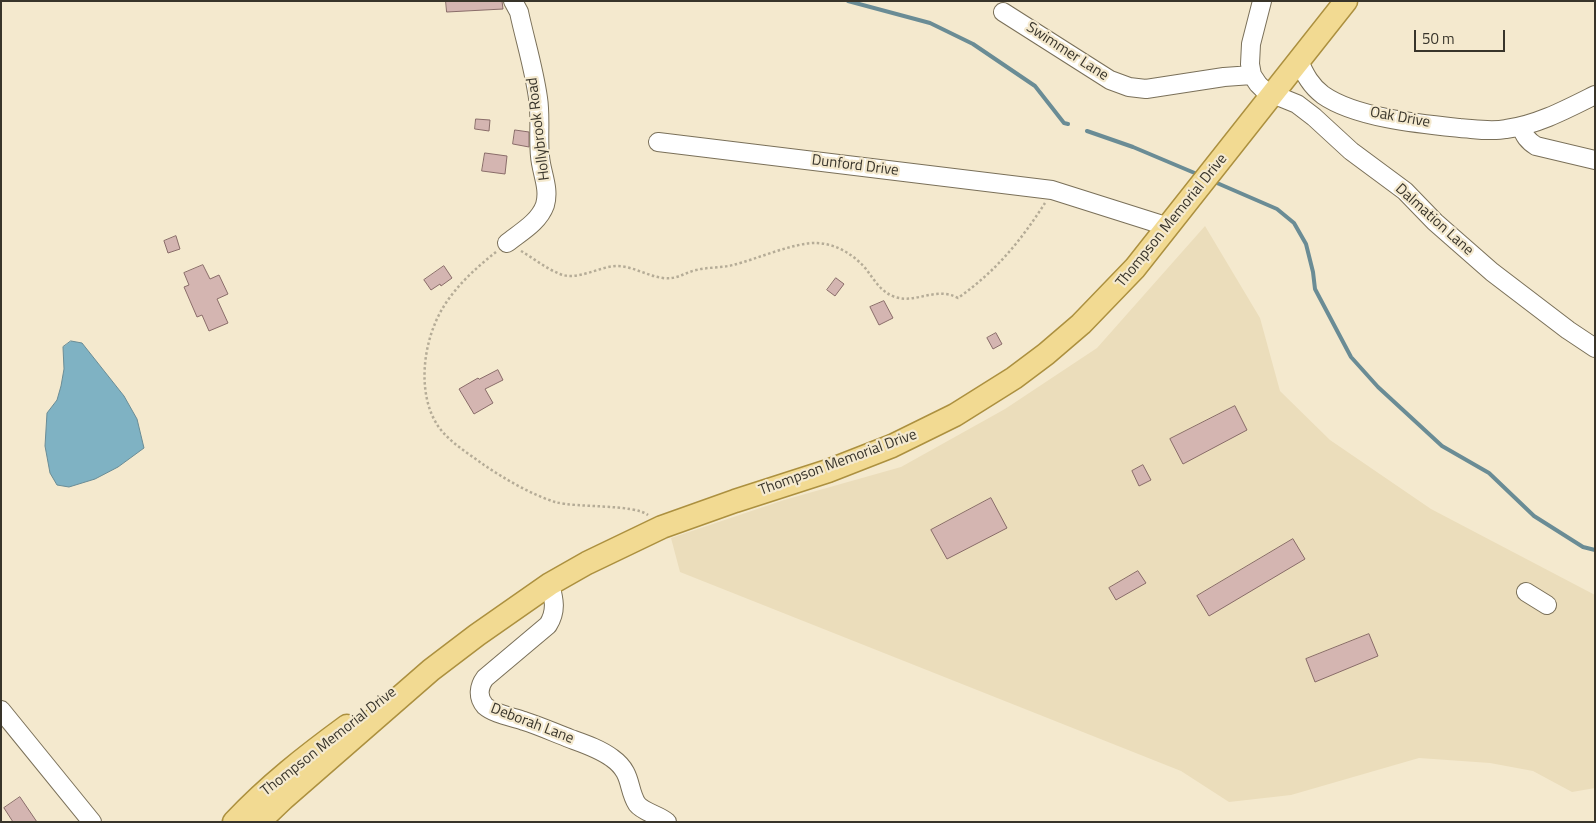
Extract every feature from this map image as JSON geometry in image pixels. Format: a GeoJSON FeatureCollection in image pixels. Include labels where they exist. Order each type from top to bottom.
{"type":"FeatureCollection","features":[{"type":"Feature","properties":{"kind":"main road","name":"Thompson Memorial Drive"},"geometry":{"type":"LineString","coordinates":[[259,822],[431,670],[550,584],[662,527],[704,511],[828,471],[892,446],[955,415],[1020,373],[1081,324],[1136,268],[1346,1]]}},
{"type":"Feature","properties":{"kind":"main road","name":"Thompson Memorial Drive"},"geometry":{"type":"LineString","coordinates":[[234,822],[259,795],[289,769],[399,688],[431,670]]}},
{"type":"Feature","properties":{"kind":"street","name":"Hollybrook Road"},"geometry":{"type":"LineString","coordinates":[[507,242],[535,221],[545,206],[547,197],[540,156],[538,96],[519,12],[513,1]]}},
{"type":"Feature","properties":{"kind":"street"},"geometry":{"type":"LineString","coordinates":[[1262,1],[1251,44],[1250,64],[1252,75],[1258,84],[1273,96]]}},
{"type":"Feature","properties":{"kind":"street","name":"Swimmer Lane"},"geometry":{"type":"LineString","coordinates":[[1003,12],[1110,80],[1129,87],[1146,89],[1224,76],[1252,75]]}},
{"type":"Feature","properties":{"kind":"street","name":"Oak Drive"},"geometry":{"type":"LineString","coordinates":[[1300,61],[1304,74],[1319,91],[1343,105],[1358,111],[1402,120],[1482,130],[1521,126],[1537,121],[1595,95]]}},
{"type":"Feature","properties":{"kind":"street","name":"Dalmation Lane"},"geometry":{"type":"LineString","coordinates":[[1273,96],[1297,104],[1314,117],[1351,151],[1405,191],[1435,222],[1492,272],[1568,330],[1595,348]]}},
{"type":"Feature","properties":{"kind":"street"},"geometry":{"type":"LineString","coordinates":[[1521,126],[1529,141],[1536,146],[1595,160]]}},
{"type":"Feature","properties":{"kind":"street","name":"Dunford Drive"},"geometry":{"type":"LineString","coordinates":[[658,142],[1052,190],[1169,227]]}},
{"type":"Feature","properties":{"kind":"street","name":"Deborah Lane"},"geometry":{"type":"LineString","coordinates":[[550,584],[555,602],[552,619],[548,625],[485,678],[480,690],[484,704],[489,709],[601,751],[614,759],[628,776],[637,804],[667,822]]}},
{"type":"Feature","properties":{"kind":"street"},"geometry":{"type":"LineString","coordinates":[[1526,592],[1546,605]]}},
{"type":"Feature","properties":{"kind":"street"},"geometry":{"type":"LineString","coordinates":[[1,710],[92,822]]}},
{"type":"Feature","properties":{"kind":"path"},"geometry":{"type":"LineString","coordinates":[[662,527],[645,513],[637,510],[569,505],[532,492],[495,472],[458,447],[438,426],[426,398],[425,368],[430,338],[443,307],[478,267],[507,242],[560,274],[577,275],[614,266],[629,267],[662,278],[672,278],[693,270],[730,266],[804,244],[818,243],[832,245],[856,259],[877,285],[887,294],[902,299],[936,293],[958,298],[978,284],[1012,251],[1052,190]]}},
{"type":"Feature","properties":{"kind":"shaded area"},"geometry":{"type":"Polygon","coordinates":[[[1205,226],[1260,318],[1280,391],[1330,440],[1431,509],[1595,595],[1595,788],[1572,792],[1533,771],[1490,763],[1419,758],[1291,795],[1229,802],[1181,771],[680,572],[671,538],[784,500],[901,467],[1005,409],[1097,348],[1205,226]]]}},
{"type":"Feature","properties":{"kind":"water"},"geometry":{"type":"Polygon","coordinates":[[[71,341],[82,343],[124,396],[137,419],[144,448],[118,467],[95,479],[69,487],[57,485],[50,473],[45,446],[47,413],[57,400],[61,386],[64,369],[63,347],[71,341]]]}},
{"type":"Feature","properties":{"kind":"building"},"geometry":{"type":"Polygon","coordinates":[[[446,1],[502,1],[503,9],[447,12],[446,1]]]}},
{"type":"Feature","properties":{"kind":"building"},"geometry":{"type":"Polygon","coordinates":[[[476,119],[490,120],[489,131],[475,129],[476,119]]]}},
{"type":"Feature","properties":{"kind":"building"},"geometry":{"type":"Polygon","coordinates":[[[515,130],[529,132],[529,147],[513,144],[515,130]]]}},
{"type":"Feature","properties":{"kind":"building"},"geometry":{"type":"Polygon","coordinates":[[[485,153],[507,156],[505,174],[482,171],[485,153]]]}},
{"type":"Feature","properties":{"kind":"building"},"geometry":{"type":"Polygon","coordinates":[[[176,236],[180,249],[168,253],[164,241],[176,236]]]}},
{"type":"Feature","properties":{"kind":"building"},"geometry":{"type":"Polygon","coordinates":[[[203,265],[210,279],[219,275],[228,294],[217,299],[228,323],[209,331],[202,315],[197,317],[184,287],[189,285],[184,273],[203,265]]]}},
{"type":"Feature","properties":{"kind":"building"},"geometry":{"type":"Polygon","coordinates":[[[444,266],[452,278],[431,290],[424,280],[444,266]]]}},
{"type":"Feature","properties":{"kind":"building"},"geometry":{"type":"Polygon","coordinates":[[[836,278],[844,284],[835,296],[827,290],[836,278]]]}},
{"type":"Feature","properties":{"kind":"building"},"geometry":{"type":"Polygon","coordinates":[[[884,301],[893,318],[879,325],[870,307],[884,301]]]}},
{"type":"Feature","properties":{"kind":"building"},"geometry":{"type":"Polygon","coordinates":[[[996,333],[1002,344],[993,349],[987,338],[996,333]]]}},
{"type":"Feature","properties":{"kind":"building"},"geometry":{"type":"Polygon","coordinates":[[[498,370],[503,380],[485,389],[493,403],[474,414],[459,389],[478,378],[498,370]]]}},
{"type":"Feature","properties":{"kind":"building"},"geometry":{"type":"Polygon","coordinates":[[[1235,406],[1247,430],[1183,464],[1170,439],[1235,406]]]}},
{"type":"Feature","properties":{"kind":"building"},"geometry":{"type":"Polygon","coordinates":[[[1143,465],[1151,480],[1139,486],[1132,471],[1143,465]]]}},
{"type":"Feature","properties":{"kind":"building"},"geometry":{"type":"Polygon","coordinates":[[[991,498],[1007,528],[947,559],[931,530],[991,498]]]}},
{"type":"Feature","properties":{"kind":"building"},"geometry":{"type":"Polygon","coordinates":[[[1293,539],[1305,559],[1209,616],[1197,596],[1293,539]]]}},
{"type":"Feature","properties":{"kind":"building"},"geometry":{"type":"Polygon","coordinates":[[[1138,571],[1146,583],[1116,600],[1109,588],[1138,571]]]}},
{"type":"Feature","properties":{"kind":"building"},"geometry":{"type":"Polygon","coordinates":[[[1369,634],[1378,656],[1315,682],[1306,659],[1369,634]]]}},
{"type":"Feature","properties":{"kind":"building"},"geometry":{"type":"Polygon","coordinates":[[[20,797],[37,822],[13,822],[4,808],[20,797]]]}},
{"type":"Feature","properties":{"kind":"waterway"},"geometry":{"type":"LineString","coordinates":[[848,1],[930,23],[973,44],[1035,86],[1064,123],[1068,124]]}},
{"type":"Feature","properties":{"kind":"waterway"},"geometry":{"type":"LineString","coordinates":[[1087,131],[1133,147],[1197,174]]}},
{"type":"Feature","properties":{"kind":"waterway"},"geometry":{"type":"LineString","coordinates":[[1217,183],[1277,209],[1294,223],[1306,244],[1315,289],[1351,357],[1378,387],[1442,446],[1489,473],[1534,516],[1583,547],[1595,550]]}}]}
